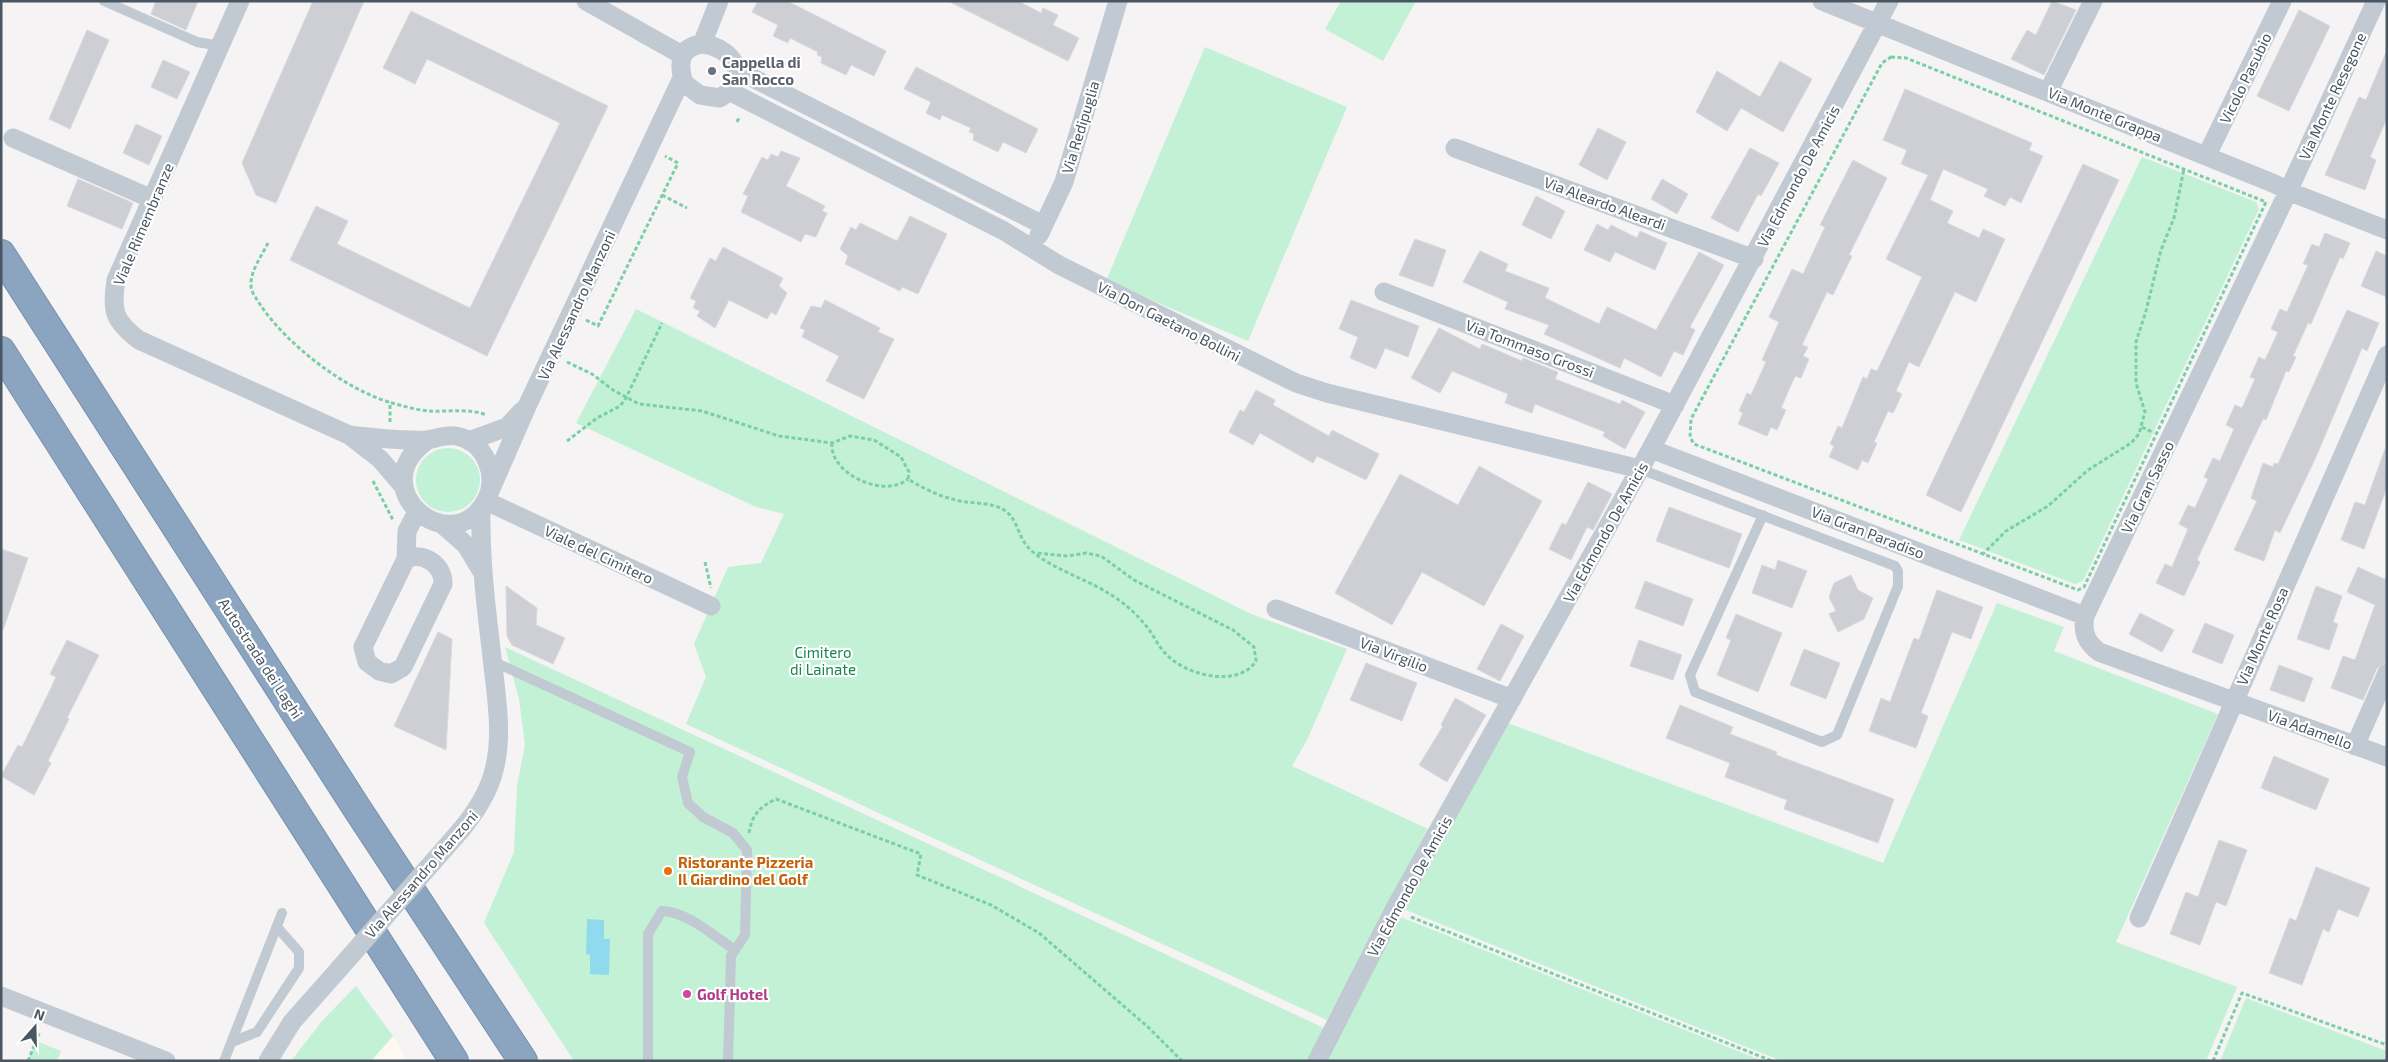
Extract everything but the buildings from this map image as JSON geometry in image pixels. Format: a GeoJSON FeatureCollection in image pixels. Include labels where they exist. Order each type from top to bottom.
{"type":"FeatureCollection","features":[{"type":"Feature","properties":{"kind":"highway","name":"Autostrada dei Laghi"},"geometry":{"type":"LineString","coordinates":[[1,254],[356,807],[523,1061]]}},
{"type":"Feature","properties":{"kind":"highway"},"geometry":{"type":"LineString","coordinates":[[1,352],[454,1061]]}},
{"type":"Feature","properties":{"kind":"highway"},"geometry":{"type":"LineString","coordinates":[[508,1037],[532,1061]]}},
{"type":"Feature","properties":{"kind":"street","name":"Viale Rimembranze"},"geometry":{"type":"LineString","coordinates":[[240,1],[116,280],[114,297],[116,314],[122,327],[140,340],[349,435]]}},
{"type":"Feature","properties":{"kind":"street"},"geometry":{"type":"LineString","coordinates":[[586,1],[682,55]]}},
{"type":"Feature","properties":{"kind":"street"},"geometry":{"type":"LineString","coordinates":[[702,44],[719,1]]}},
{"type":"Feature","properties":{"kind":"street","name":"Via Redipuglia"},"geometry":{"type":"LineString","coordinates":[[1033,250],[1064,182],[1118,1]]}},
{"type":"Feature","properties":{"kind":"street","name":"Via Monte Grappa"},"geometry":{"type":"LineString","coordinates":[[1822,1],[2208,155],[2288,191],[2387,230]]}},
{"type":"Feature","properties":{"kind":"street","name":"Via Edmondo De Amicis"},"geometry":{"type":"LineString","coordinates":[[1317,1061],[1394,910],[1675,405],[1889,1]]}},
{"type":"Feature","properties":{"kind":"street"},"geometry":{"type":"LineString","coordinates":[[2048,92],[2093,1]]}},
{"type":"Feature","properties":{"kind":"street","name":"Vicolo Pasubio"},"geometry":{"type":"LineString","coordinates":[[2208,155],[2282,1]]}},
{"type":"Feature","properties":{"kind":"street","name":"Via Monte Resegone"},"geometry":{"type":"LineString","coordinates":[[2288,191],[2370,3]]}},
{"type":"Feature","properties":{"kind":"street"},"geometry":{"type":"LineString","coordinates":[[737,70],[729,92],[720,98],[709,98],[688,85],[680,64],[682,55],[687,48],[702,44],[718,47],[730,55],[737,70],[1044,225]]}},
{"type":"Feature","properties":{"kind":"street","name":"Via Alessandro Manzoni"},"geometry":{"type":"LineString","coordinates":[[268,1061],[292,1022],[461,830],[476,812],[486,793],[497,757],[498,716],[482,573],[486,500],[528,404],[664,120],[688,85]]}},
{"type":"Feature","properties":{"kind":"street","name":"Via Don Gaetano Bollini"},"geometry":{"type":"LineString","coordinates":[[729,92],[1004,231],[1033,250],[1236,355],[1296,383],[1327,393],[1640,469]]}},
{"type":"Feature","properties":{"kind":"street"},"geometry":{"type":"LineString","coordinates":[[13,138],[152,199]]}},
{"type":"Feature","properties":{"kind":"street","name":"Via Aleardo Aleardi"},"geometry":{"type":"LineString","coordinates":[[1455,148],[1754,259]]}},
{"type":"Feature","properties":{"kind":"street","name":"Via Gran Sasso"},"geometry":{"type":"LineString","coordinates":[[2085,616],[2288,191]]}},
{"type":"Feature","properties":{"kind":"street","name":"Via Tommaso Grossi"},"geometry":{"type":"LineString","coordinates":[[1384,292],[1675,405]]}},
{"type":"Feature","properties":{"kind":"street","name":"Via Monte Rosa"},"geometry":{"type":"LineString","coordinates":[[2138,918],[2387,355]]}},
{"type":"Feature","properties":{"kind":"street"},"geometry":{"type":"LineString","coordinates":[[469,441],[507,427],[528,404]]}},
{"type":"Feature","properties":{"kind":"street"},"geometry":{"type":"LineString","coordinates":[[349,435],[389,440],[428,440],[442,436],[456,436],[469,441],[481,451],[489,464],[492,479],[486,500],[471,518],[442,524]]}},
{"type":"Feature","properties":{"kind":"street"},"geometry":{"type":"LineString","coordinates":[[349,435],[380,459],[404,487]]}},
{"type":"Feature","properties":{"kind":"street"},"geometry":{"type":"LineString","coordinates":[[428,440],[416,448],[408,459],[404,473],[404,487],[408,500],[417,512],[429,520],[442,524],[466,545],[482,573]]}},
{"type":"Feature","properties":{"kind":"street","name":"Via Gran Paradiso"},"geometry":{"type":"LineString","coordinates":[[1651,449],[2085,616]]}},
{"type":"Feature","properties":{"kind":"street","name":"Viale del Cimitero"},"geometry":{"type":"LineString","coordinates":[[486,500],[711,606]]}},
{"type":"Feature","properties":{"kind":"street"},"geometry":{"type":"LineString","coordinates":[[406,559],[415,557],[432,562],[442,572],[443,584],[402,667],[391,674],[379,671],[367,662],[364,647],[406,559],[407,531],[417,512]]}},
{"type":"Feature","properties":{"kind":"street","name":"Via Virgilio"},"geometry":{"type":"LineString","coordinates":[[1276,609],[1512,699]]}},
{"type":"Feature","properties":{"kind":"street"},"geometry":{"type":"LineString","coordinates":[[2085,616],[2083,627],[2086,637],[2091,646],[2099,652],[2233,702]]}},
{"type":"Feature","properties":{"kind":"street"},"geometry":{"type":"LineString","coordinates":[[2355,746],[2387,673]]}},
{"type":"Feature","properties":{"kind":"street","name":"Via Adamello"},"geometry":{"type":"LineString","coordinates":[[2233,702],[2387,757]]}},
{"type":"Feature","properties":{"kind":"street"},"geometry":{"type":"LineString","coordinates":[[1,996],[166,1061]]}},
{"type":"Feature","properties":{"kind":"lane"},"geometry":{"type":"LineString","coordinates":[[104,1],[197,42],[221,46]]}},
{"type":"Feature","properties":{"kind":"lane"},"geometry":{"type":"LineString","coordinates":[[1640,469],[1763,515],[1895,566],[1898,571],[1898,586],[1836,735],[1822,742],[1695,692],[1690,675],[1763,515]]}},
{"type":"Feature","properties":{"kind":"lane"},"geometry":{"type":"LineString","coordinates":[[492,661],[690,752],[682,777],[688,803],[702,817],[733,833],[747,850],[745,935],[731,956],[728,1061]]}},
{"type":"Feature","properties":{"kind":"lane"},"geometry":{"type":"LineString","coordinates":[[648,1061],[648,934],[662,911],[670,911],[687,918],[735,950]]}},
{"type":"Feature","properties":{"kind":"lane"},"geometry":{"type":"LineString","coordinates":[[224,1061],[282,913]]}},
{"type":"Feature","properties":{"kind":"lane"},"geometry":{"type":"LineString","coordinates":[[232,1042],[257,1032],[299,968],[299,952],[277,927]]}},
{"type":"Feature","properties":{"kind":"path"},"geometry":{"type":"LineString","coordinates":[[2084,587],[2078,590],[2070,588],[1694,444],[1690,437],[1691,419],[1882,63],[1891,57],[1906,58],[2266,202]]}},
{"type":"Feature","properties":{"kind":"path"},"geometry":{"type":"LineString","coordinates":[[583,319],[598,326],[678,163],[660,154]]}},
{"type":"Feature","properties":{"kind":"path"},"geometry":{"type":"LineString","coordinates":[[1982,555],[2006,531],[2048,506],[2088,470],[2132,443],[2142,427],[2145,412],[2136,383],[2136,342],[2146,312],[2161,250],[2174,218],[2184,169]]}},
{"type":"Feature","properties":{"kind":"path"},"geometry":{"type":"LineString","coordinates":[[662,195],[687,208]]}},
{"type":"Feature","properties":{"kind":"path"},"geometry":{"type":"LineString","coordinates":[[268,243],[251,284],[252,292],[266,312],[289,338],[326,369],[366,392],[390,402],[427,411],[474,412],[490,417]]}},
{"type":"Feature","properties":{"kind":"path"},"geometry":{"type":"LineString","coordinates":[[567,441],[597,418],[620,406],[626,398],[662,323]]}},
{"type":"Feature","properties":{"kind":"path"},"geometry":{"type":"LineString","coordinates":[[563,360],[592,374],[626,398],[639,404],[702,412],[778,436],[832,443],[850,436],[874,440],[901,457],[909,472],[908,479],[902,483],[887,486],[862,480],[850,474],[838,462],[832,449],[832,443]]}},
{"type":"Feature","properties":{"kind":"path"},"geometry":{"type":"LineString","coordinates":[[390,402],[390,432]]}},
{"type":"Feature","properties":{"kind":"path"},"geometry":{"type":"LineString","coordinates":[[2142,427],[2156,434]]}},
{"type":"Feature","properties":{"kind":"path"},"geometry":{"type":"LineString","coordinates":[[908,479],[935,494],[959,501],[1002,508],[1010,513],[1026,545],[1036,553],[1109,593],[1135,613],[1150,630],[1165,654],[1182,666],[1205,675],[1225,676],[1244,672],[1256,661],[1254,647],[1234,630],[1134,580],[1101,556],[1086,553],[1067,556],[1036,553]]}},
{"type":"Feature","properties":{"kind":"path"},"geometry":{"type":"LineString","coordinates":[[747,850],[754,818],[761,806],[776,799],[920,854],[917,874],[992,905],[1039,933],[1148,1027],[1182,1061]]}},
{"type":"Feature","properties":{"kind":"path"},"geometry":{"type":"LineString","coordinates":[[1394,910],[1772,1061]]}},
{"type":"Feature","properties":{"kind":"path"},"geometry":{"type":"LineString","coordinates":[[2213,1061],[2242,992],[2387,1045]]}},
{"type":"Feature","properties":{"kind":"path"},"geometry":{"type":"LineString","coordinates":[[28,1061],[46,1014]]}},
{"type":"Feature","properties":{"kind":"shaded area"},"geometry":{"type":"Polygon","coordinates":[[[393,1036],[408,1061],[371,1061],[393,1036]]]}},
{"type":"Feature","properties":{"kind":"green space"},"geometry":{"type":"Polygon","coordinates":[[[1341,1],[1416,1],[1383,61],[1325,29],[1341,1]]]}},
{"type":"Feature","properties":{"kind":"green space"},"geometry":{"type":"Polygon","coordinates":[[[1205,47],[1347,107],[1248,341],[1106,281],[1205,47]]]}},
{"type":"Feature","properties":{"kind":"green space"},"geometry":{"type":"Polygon","coordinates":[[[2142,157],[2256,202],[2259,209],[2083,581],[2075,584],[1959,540],[2142,157]]]}},
{"type":"Feature","properties":{"kind":"green space","name":"Cimitero di Lainate"},"geometry":{"type":"Polygon","coordinates":[[[636,309],[1251,614],[1347,649],[1307,740],[1292,766],[1428,829],[1327,1020],[686,724],[706,677],[694,644],[728,567],[761,563],[784,514],[756,507],[576,423],[636,309]]]}},
{"type":"Feature","properties":{"kind":"green space"},"geometry":{"type":"Polygon","coordinates":[[[448,448],[460,450],[471,457],[478,468],[480,480],[478,492],[471,503],[460,510],[448,512],[436,510],[425,503],[418,492],[416,480],[418,468],[425,457],[436,450],[448,448]]]}},
{"type":"Feature","properties":{"kind":"green space"},"geometry":{"type":"Polygon","coordinates":[[[1997,603],[2064,627],[2054,651],[2218,714],[2116,942],[2237,987],[2206,1061],[1781,1061],[1401,908],[1505,722],[1883,863],[1997,603]]]}},
{"type":"Feature","properties":{"kind":"green space"},"geometry":{"type":"Polygon","coordinates":[[[505,647],[1337,1034],[1398,916],[1763,1061],[574,1061],[484,923],[514,852],[517,787],[525,744],[519,699],[505,647]]]}},
{"type":"Feature","properties":{"kind":"green space"},"geometry":{"type":"Polygon","coordinates":[[[356,986],[393,1036],[371,1061],[291,1061],[322,1021],[356,986]]]}},
{"type":"Feature","properties":{"kind":"green space"},"geometry":{"type":"Polygon","coordinates":[[[2246,998],[2387,1051],[2387,1061],[2220,1061],[2246,998]]]}},
{"type":"Feature","properties":{"kind":"green space"},"geometry":{"type":"Polygon","coordinates":[[[36,1041],[61,1051],[57,1061],[28,1061],[36,1041]]]}},
{"type":"Feature","properties":{"kind":"water"},"geometry":{"type":"Polygon","coordinates":[[[587,919],[604,920],[604,939],[610,939],[609,975],[590,974],[590,955],[586,954],[587,919]]]}},
{"type":"Feature","properties":{"kind":"place","name":"Cappella di San Rocco"},"geometry":{"type":"Point","coordinates":[712,71]}},
{"type":"Feature","properties":{"kind":"place","name":"Ristorante Pizzeria Il Giardino del Golf"},"geometry":{"type":"Point","coordinates":[668,871]}},
{"type":"Feature","properties":{"kind":"place","name":"Golf Hotel"},"geometry":{"type":"Point","coordinates":[687,994]}}]}
